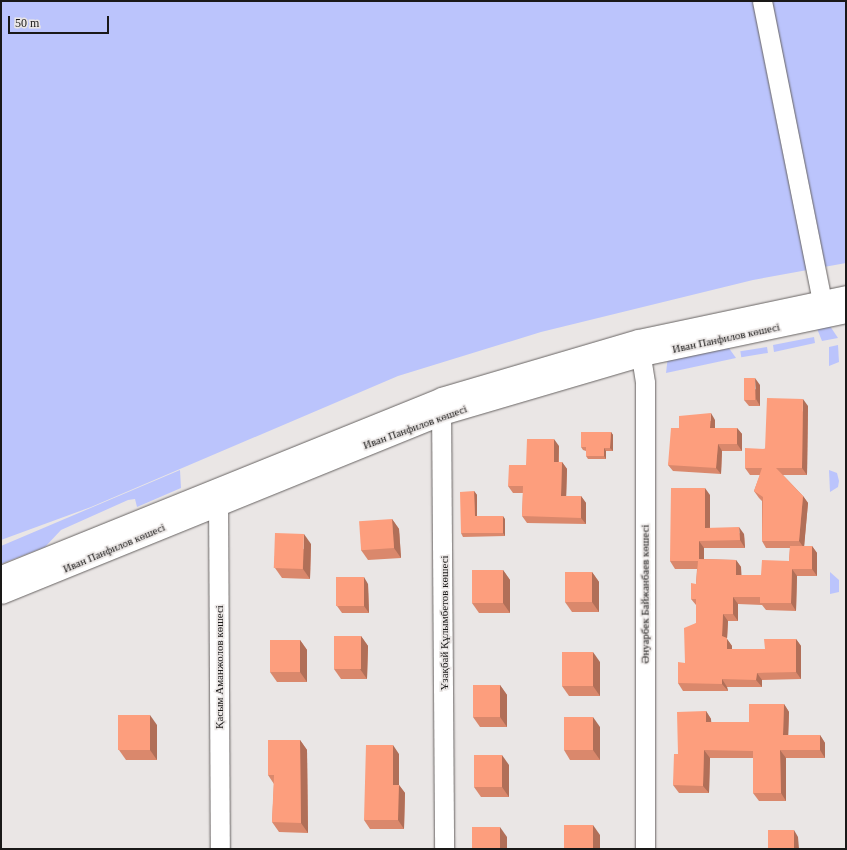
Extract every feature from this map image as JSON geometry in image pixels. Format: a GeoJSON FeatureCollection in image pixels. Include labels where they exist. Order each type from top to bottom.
{"type":"FeatureCollection","features":[{"type":"Feature","properties":{"kind":"street"},"geometry":{"type":"LineString","coordinates":[[762,1],[822,300]]}},
{"type":"Feature","properties":{"kind":"street","name":"Иван Панфилов көшесі"},"geometry":{"type":"LineString","coordinates":[[1,575],[218,494],[441,406],[640,347],[822,300],[845,304]]}},
{"type":"Feature","properties":{"kind":"street"},"geometry":{"type":"LineString","coordinates":[[845,304],[846,321]]}},
{"type":"Feature","properties":{"kind":"street","name":"Иван Панфилов көшесі"},"geometry":{"type":"LineString","coordinates":[[640,347],[845,304]]}},
{"type":"Feature","properties":{"kind":"street","name":"Әнуарбек Байжанбаев көшесі"},"geometry":{"type":"LineString","coordinates":[[640,347],[645,383],[645,849]]}},
{"type":"Feature","properties":{"kind":"street","name":"Ұзақбай Құлымбетов көшесі"},"geometry":{"type":"LineString","coordinates":[[441,406],[444,849]]}},
{"type":"Feature","properties":{"kind":"street","name":"Иван Панфилов көшесі"},"geometry":{"type":"LineString","coordinates":[[1,594],[218,494]]}},
{"type":"Feature","properties":{"kind":"street","name":"Қасым Аманжолов көшесі"},"geometry":{"type":"LineString","coordinates":[[218,494],[220,849]]}},
{"type":"Feature","properties":{"kind":"shaded area"},"geometry":{"type":"Polygon","coordinates":[[[1,1],[846,1],[846,263],[753,280],[541,332],[398,376],[91,507],[1,540],[1,1]]]}},
{"type":"Feature","properties":{"kind":"shaded area"},"geometry":{"type":"Polygon","coordinates":[[[816,326],[830,326],[838,338],[822,341],[816,326]]]}},
{"type":"Feature","properties":{"kind":"shaded area"},"geometry":{"type":"Polygon","coordinates":[[[814,337],[815,343],[774,352],[773,345],[814,337]]]}},
{"type":"Feature","properties":{"kind":"shaded area"},"geometry":{"type":"Polygon","coordinates":[[[726,344],[736,358],[666,373],[668,356],[726,344]]]}},
{"type":"Feature","properties":{"kind":"shaded area"},"geometry":{"type":"Polygon","coordinates":[[[838,345],[839,362],[829,366],[829,347],[838,345]]]}},
{"type":"Feature","properties":{"kind":"shaded area"},"geometry":{"type":"Polygon","coordinates":[[[767,347],[768,353],[741,357],[740,351],[767,347]]]}},
{"type":"Feature","properties":{"kind":"shaded area"},"geometry":{"type":"Polygon","coordinates":[[[180,470],[181,488],[137,507],[135,499],[128,500],[61,530],[45,547],[1,564],[1,546],[180,470]]]}},
{"type":"Feature","properties":{"kind":"shaded area"},"geometry":{"type":"Polygon","coordinates":[[[829,470],[837,473],[839,481],[838,487],[830,492],[829,470]]]}},
{"type":"Feature","properties":{"kind":"shaded area"},"geometry":{"type":"Polygon","coordinates":[[[830,572],[839,580],[839,592],[830,594],[830,572]]]}},
{"type":"Feature","properties":{"kind":"building"},"geometry":{"type":"Polygon","coordinates":[[[744,378],[755,378],[755,400],[744,400],[744,378]]]}},
{"type":"Feature","properties":{"kind":"building"},"geometry":{"type":"Polygon","coordinates":[[[767,398],[803,399],[802,468],[776,468],[803,496],[799,541],[762,541],[763,497],[754,491],[762,468],[745,468],[745,448],[765,449],[767,398]]]}},
{"type":"Feature","properties":{"kind":"building"},"geometry":{"type":"Polygon","coordinates":[[[711,413],[710,428],[737,428],[737,444],[718,444],[716,468],[668,465],[671,428],[679,428],[679,416],[711,413]]]}},
{"type":"Feature","properties":{"kind":"building"},"geometry":{"type":"Polygon","coordinates":[[[581,432],[611,432],[610,448],[604,448],[604,456],[586,456],[586,447],[581,447],[581,432]]]}},
{"type":"Feature","properties":{"kind":"building"},"geometry":{"type":"Polygon","coordinates":[[[527,439],[554,439],[554,462],[562,462],[561,496],[581,496],[581,518],[522,516],[523,486],[508,486],[509,465],[526,465],[527,439]]]}},
{"type":"Feature","properties":{"kind":"building"},"geometry":{"type":"Polygon","coordinates":[[[671,488],[705,488],[705,528],[739,527],[740,540],[699,541],[699,559],[736,560],[736,575],[761,575],[762,560],[789,561],[790,546],[812,546],[812,569],[792,569],[791,603],[760,603],[760,597],[733,597],[733,614],[723,614],[722,636],[727,638],[727,649],[765,649],[764,639],[796,639],[796,672],[757,673],[756,680],[722,679],[722,684],[678,683],[678,662],[685,663],[684,628],[696,623],[696,599],[691,599],[691,583],[696,584],[698,561],[670,561],[671,488]]]}},
{"type":"Feature","properties":{"kind":"building"},"geometry":{"type":"Polygon","coordinates":[[[474,491],[475,516],[503,516],[503,533],[461,533],[460,492],[474,491]]]}},
{"type":"Feature","properties":{"kind":"building"},"geometry":{"type":"Polygon","coordinates":[[[392,519],[394,548],[361,550],[359,521],[392,519]]]}},
{"type":"Feature","properties":{"kind":"building"},"geometry":{"type":"Polygon","coordinates":[[[275,533],[304,534],[303,569],[274,568],[275,533]]]}},
{"type":"Feature","properties":{"kind":"building"},"geometry":{"type":"Polygon","coordinates":[[[472,570],[503,570],[503,603],[472,603],[472,570]]]}},
{"type":"Feature","properties":{"kind":"building"},"geometry":{"type":"Polygon","coordinates":[[[565,572],[592,572],[592,602],[565,602],[565,572]]]}},
{"type":"Feature","properties":{"kind":"building"},"geometry":{"type":"Polygon","coordinates":[[[336,577],[364,577],[364,606],[336,606],[336,577]]]}},
{"type":"Feature","properties":{"kind":"building"},"geometry":{"type":"Polygon","coordinates":[[[334,636],[361,636],[361,669],[334,669],[334,636]]]}},
{"type":"Feature","properties":{"kind":"building"},"geometry":{"type":"Polygon","coordinates":[[[270,640],[300,640],[300,672],[270,672],[270,640]]]}},
{"type":"Feature","properties":{"kind":"building"},"geometry":{"type":"Polygon","coordinates":[[[562,652],[593,652],[593,686],[562,686],[562,652]]]}},
{"type":"Feature","properties":{"kind":"building"},"geometry":{"type":"Polygon","coordinates":[[[473,685],[500,685],[500,717],[473,717],[473,685]]]}},
{"type":"Feature","properties":{"kind":"building"},"geometry":{"type":"Polygon","coordinates":[[[749,704],[784,704],[783,735],[820,735],[820,750],[780,750],[781,793],[753,793],[753,751],[704,750],[703,786],[673,785],[674,754],[678,754],[677,712],[706,711],[706,722],[749,722],[749,704]]]}},
{"type":"Feature","properties":{"kind":"building"},"geometry":{"type":"Polygon","coordinates":[[[118,715],[150,715],[150,750],[118,750],[118,715]]]}},
{"type":"Feature","properties":{"kind":"building"},"geometry":{"type":"Polygon","coordinates":[[[564,717],[593,717],[593,750],[564,750],[564,717]]]}},
{"type":"Feature","properties":{"kind":"building"},"geometry":{"type":"Polygon","coordinates":[[[268,740],[300,740],[301,823],[272,822],[274,775],[268,775],[268,740]]]}},
{"type":"Feature","properties":{"kind":"building"},"geometry":{"type":"Polygon","coordinates":[[[366,745],[393,745],[393,785],[399,785],[398,820],[364,820],[366,745]]]}},
{"type":"Feature","properties":{"kind":"building"},"geometry":{"type":"Polygon","coordinates":[[[474,755],[502,755],[502,787],[474,787],[474,755]]]}},
{"type":"Feature","properties":{"kind":"building"},"geometry":{"type":"Polygon","coordinates":[[[564,825],[593,825],[593,849],[564,849],[564,825]]]}},
{"type":"Feature","properties":{"kind":"building"},"geometry":{"type":"Polygon","coordinates":[[[472,827],[500,827],[500,849],[472,849],[472,827]]]}},
{"type":"Feature","properties":{"kind":"building"},"geometry":{"type":"Polygon","coordinates":[[[768,830],[794,830],[794,849],[768,849],[768,830]]]}}]}
